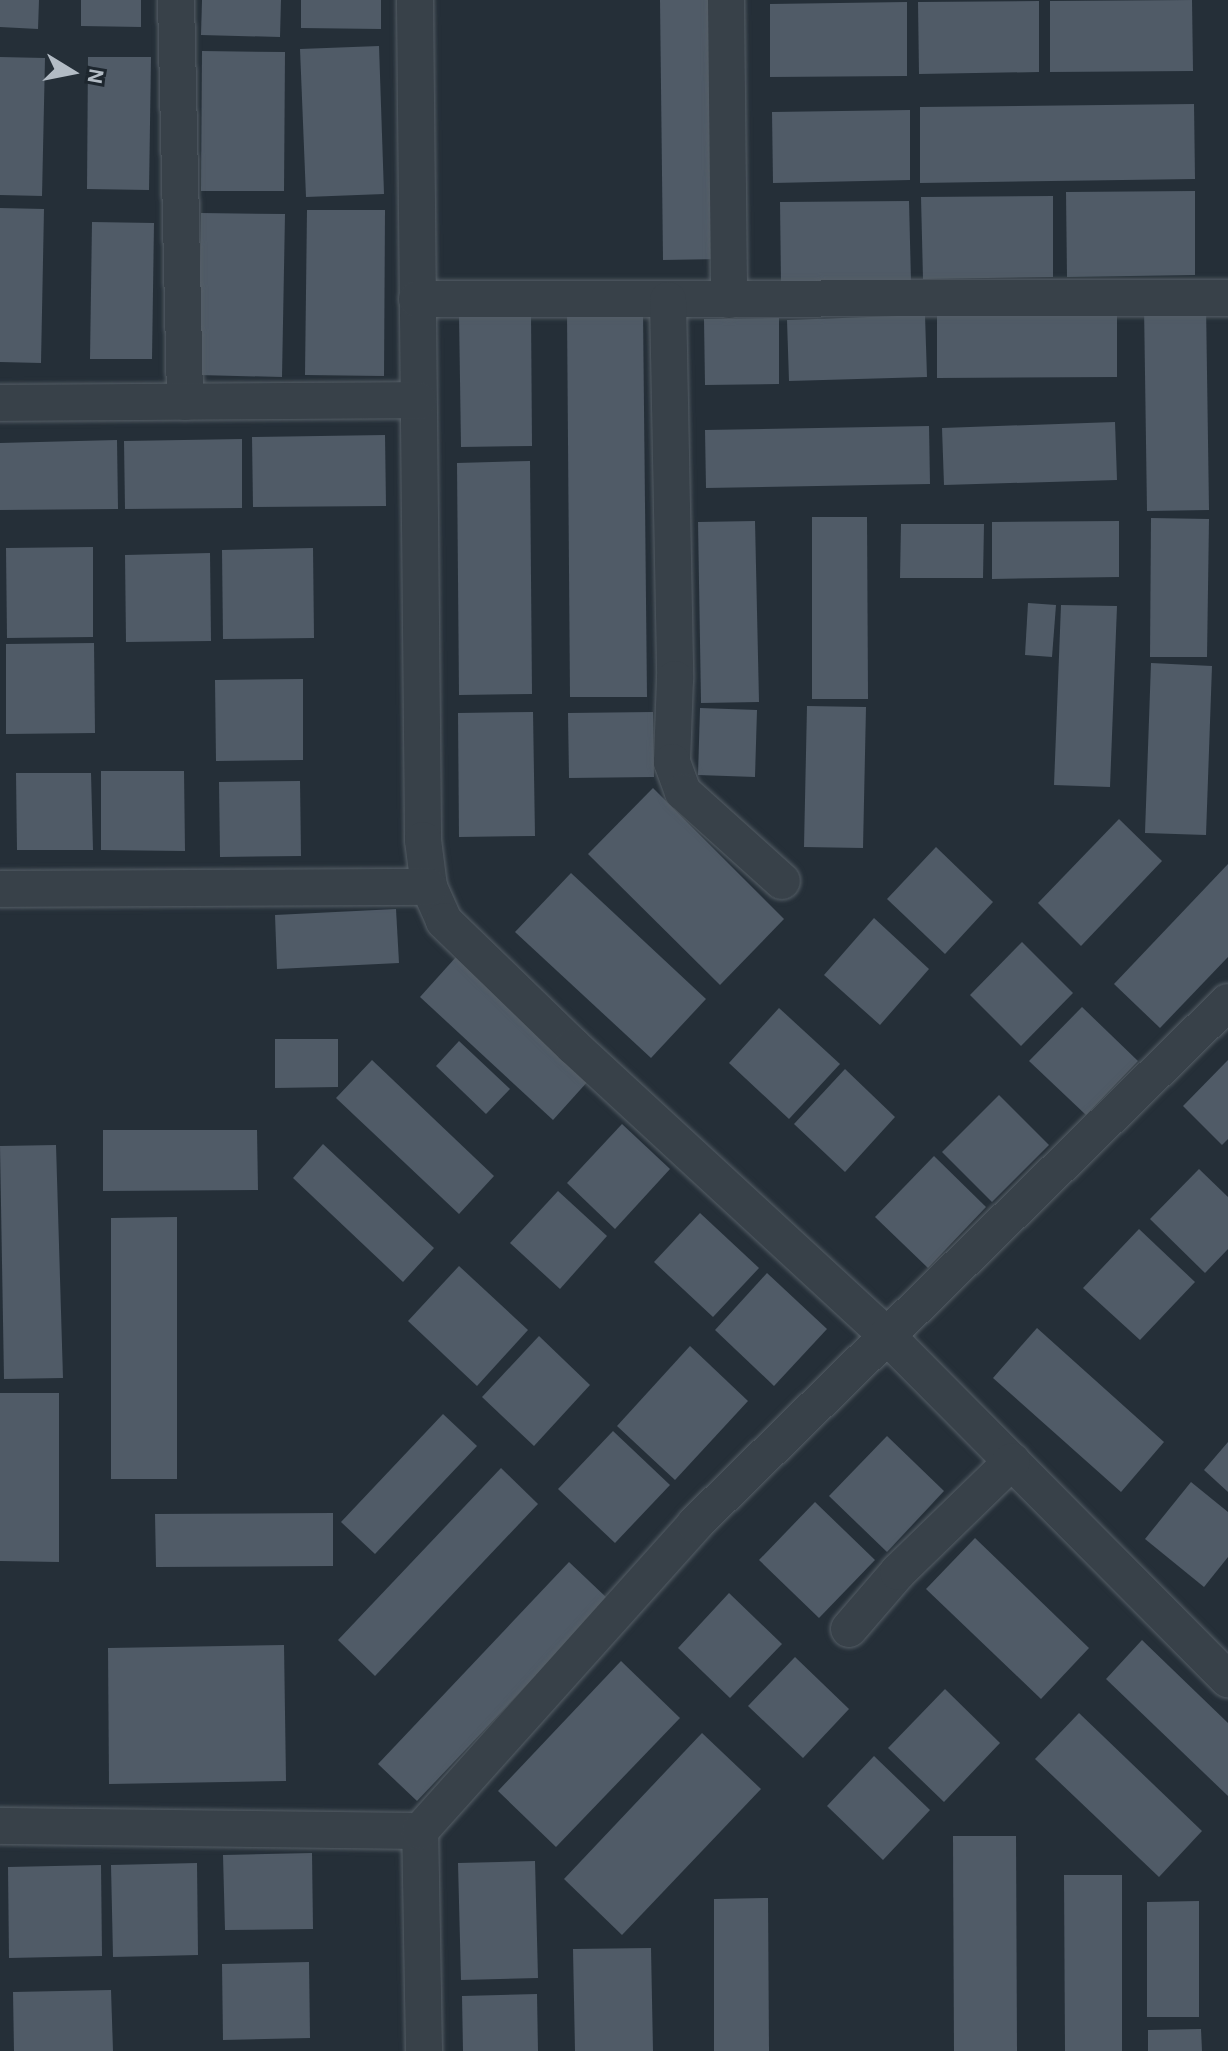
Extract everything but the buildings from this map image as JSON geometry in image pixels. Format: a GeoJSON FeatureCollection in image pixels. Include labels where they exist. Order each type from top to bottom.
{"type":"FeatureCollection","features":[{"type":"Feature","properties":{"kind":"street"},"geometry":{"type":"LineString","coordinates":[[176,0],[185,402]]}},
{"type":"Feature","properties":{"kind":"street"},"geometry":{"type":"LineString","coordinates":[[415,0],[423,840],[429,887],[444,921],[574,1047],[887,1336],[1228,1679]]}},
{"type":"Feature","properties":{"kind":"street"},"geometry":{"type":"LineString","coordinates":[[726,0],[729,300]]}},
{"type":"Feature","properties":{"kind":"street"},"geometry":{"type":"LineString","coordinates":[[417,299],[1228,298]]}},
{"type":"Feature","properties":{"kind":"street"},"geometry":{"type":"LineString","coordinates":[[668,300],[675,679],[672,762],[683,792],[782,881]]}},
{"type":"Feature","properties":{"kind":"street"},"geometry":{"type":"LineString","coordinates":[[0,403],[418,400]]}},
{"type":"Feature","properties":{"kind":"street"},"geometry":{"type":"LineString","coordinates":[[0,889],[429,887]]}},
{"type":"Feature","properties":{"kind":"street"},"geometry":{"type":"LineString","coordinates":[[424,2051],[420,1831],[695,1524],[1228,1002]]}},
{"type":"Feature","properties":{"kind":"street"},"geometry":{"type":"LineString","coordinates":[[849,1629],[898,1572],[1012,1461]]}},
{"type":"Feature","properties":{"kind":"street"},"geometry":{"type":"LineString","coordinates":[[0,1826],[420,1831]]}}]}
